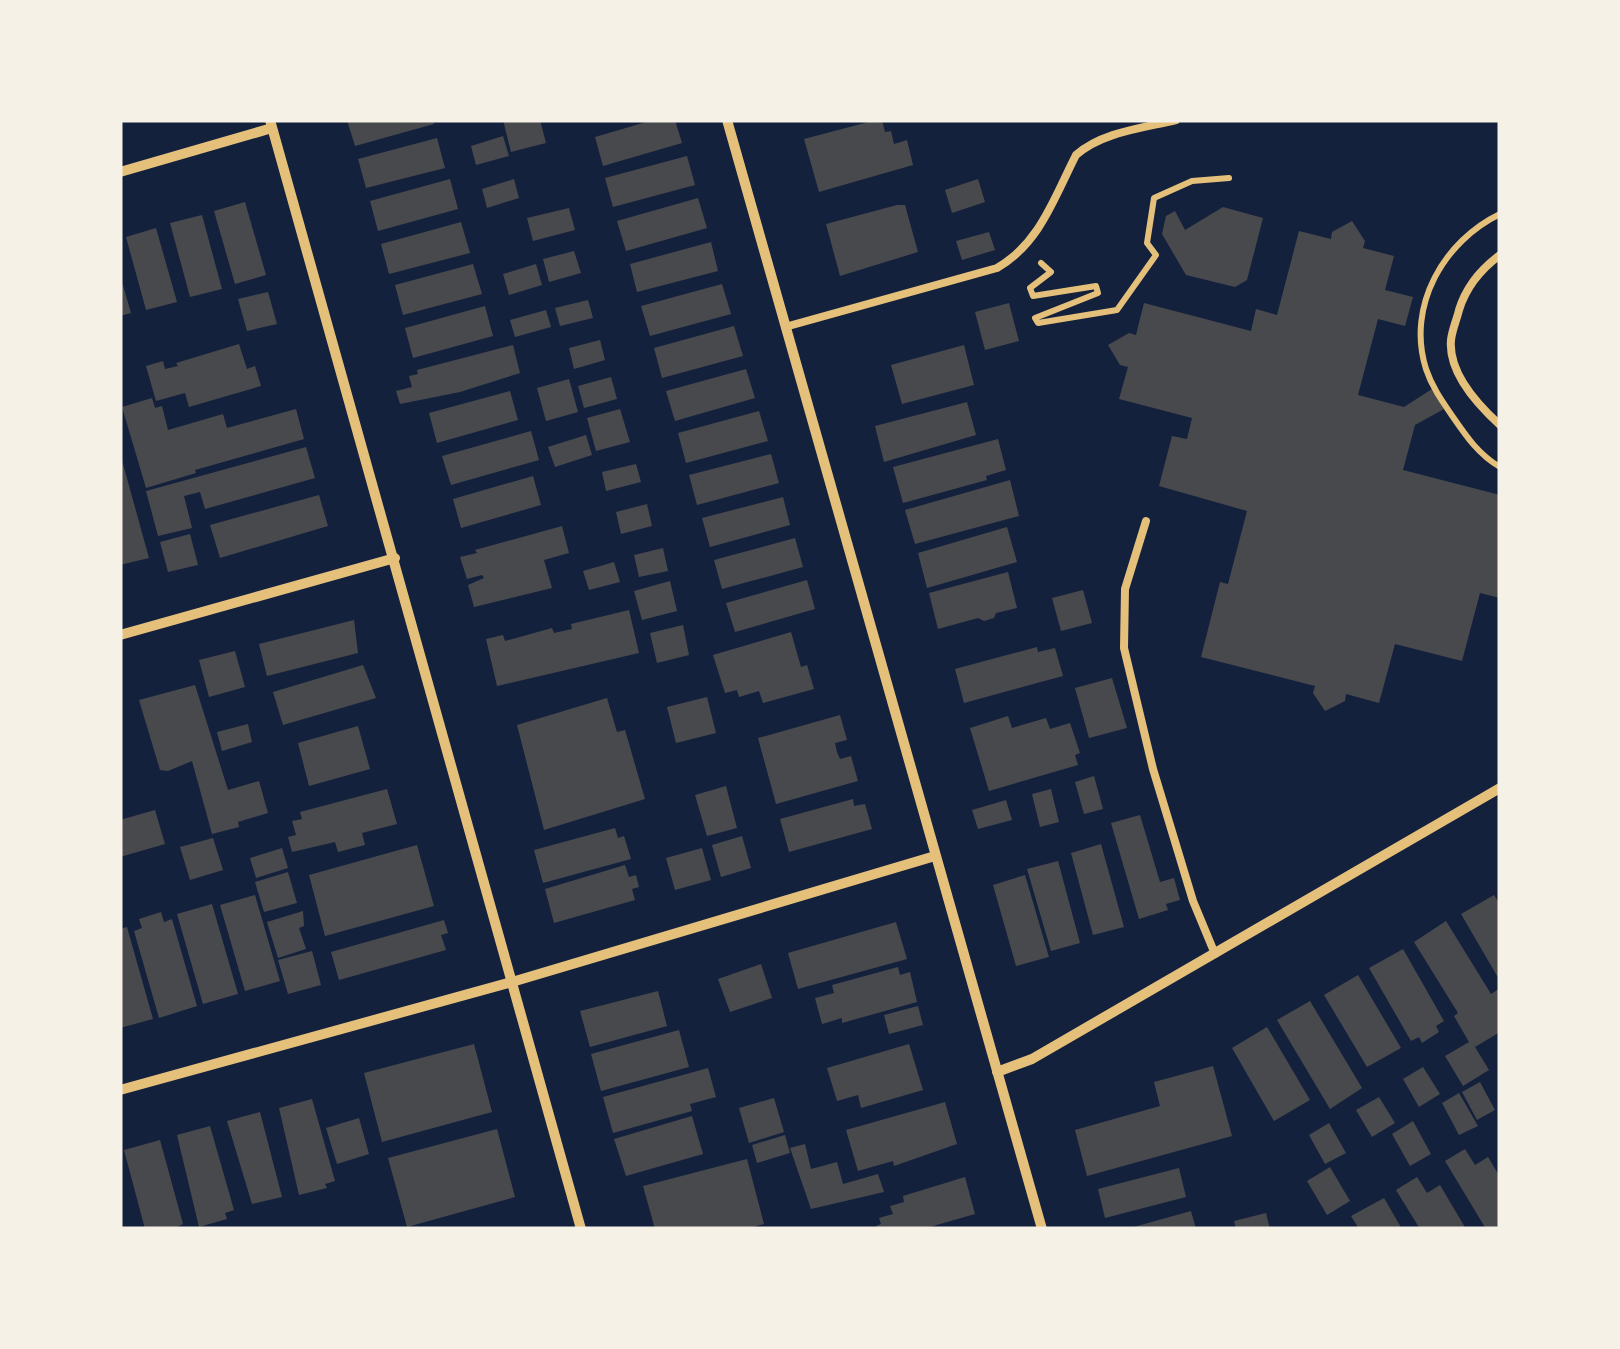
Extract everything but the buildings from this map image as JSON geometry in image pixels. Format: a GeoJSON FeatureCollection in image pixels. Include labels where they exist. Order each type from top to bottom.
{"type":"FeatureCollection","features":[{"type":"Feature","properties":{"kind":"street"},"geometry":{"type":"LineString","coordinates":[[727,120],[1042,1229]]}},
{"type":"Feature","properties":{"kind":"street"},"geometry":{"type":"LineString","coordinates":[[120,172],[271,124],[582,1229]]}},
{"type":"Feature","properties":{"kind":"street"},"geometry":{"type":"LineString","coordinates":[[120,634],[395,558]]}},
{"type":"Feature","properties":{"kind":"street"},"geometry":{"type":"LineString","coordinates":[[997,1072],[1032,1059],[1500,788]]}},
{"type":"Feature","properties":{"kind":"street"},"geometry":{"type":"LineString","coordinates":[[120,1090],[512,982],[935,856]]}},
{"type":"Feature","properties":{"kind":"lane"},"geometry":{"type":"LineString","coordinates":[[785,327],[997,268],[1014,259],[1041,228],[1076,156],[1086,146],[1176,120]]}},
{"type":"Feature","properties":{"kind":"lane"},"geometry":{"type":"LineString","coordinates":[[1500,255],[1482,268],[1462,300],[1450,342],[1458,372],[1476,402],[1500,425]]}},
{"type":"Feature","properties":{"kind":"lane"},"geometry":{"type":"LineString","coordinates":[[1146,521],[1125,589],[1124,648],[1164,807],[1193,901],[1216,954]]}},
{"type":"Feature","properties":{"kind":"path"},"geometry":{"type":"LineString","coordinates":[[1041,263],[1052,272],[1030,288],[1033,296],[1096,286],[1098,294],[1035,318],[1038,323],[1116,310],[1156,255],[1147,243],[1154,198],[1192,181],[1229,178]]}}]}
